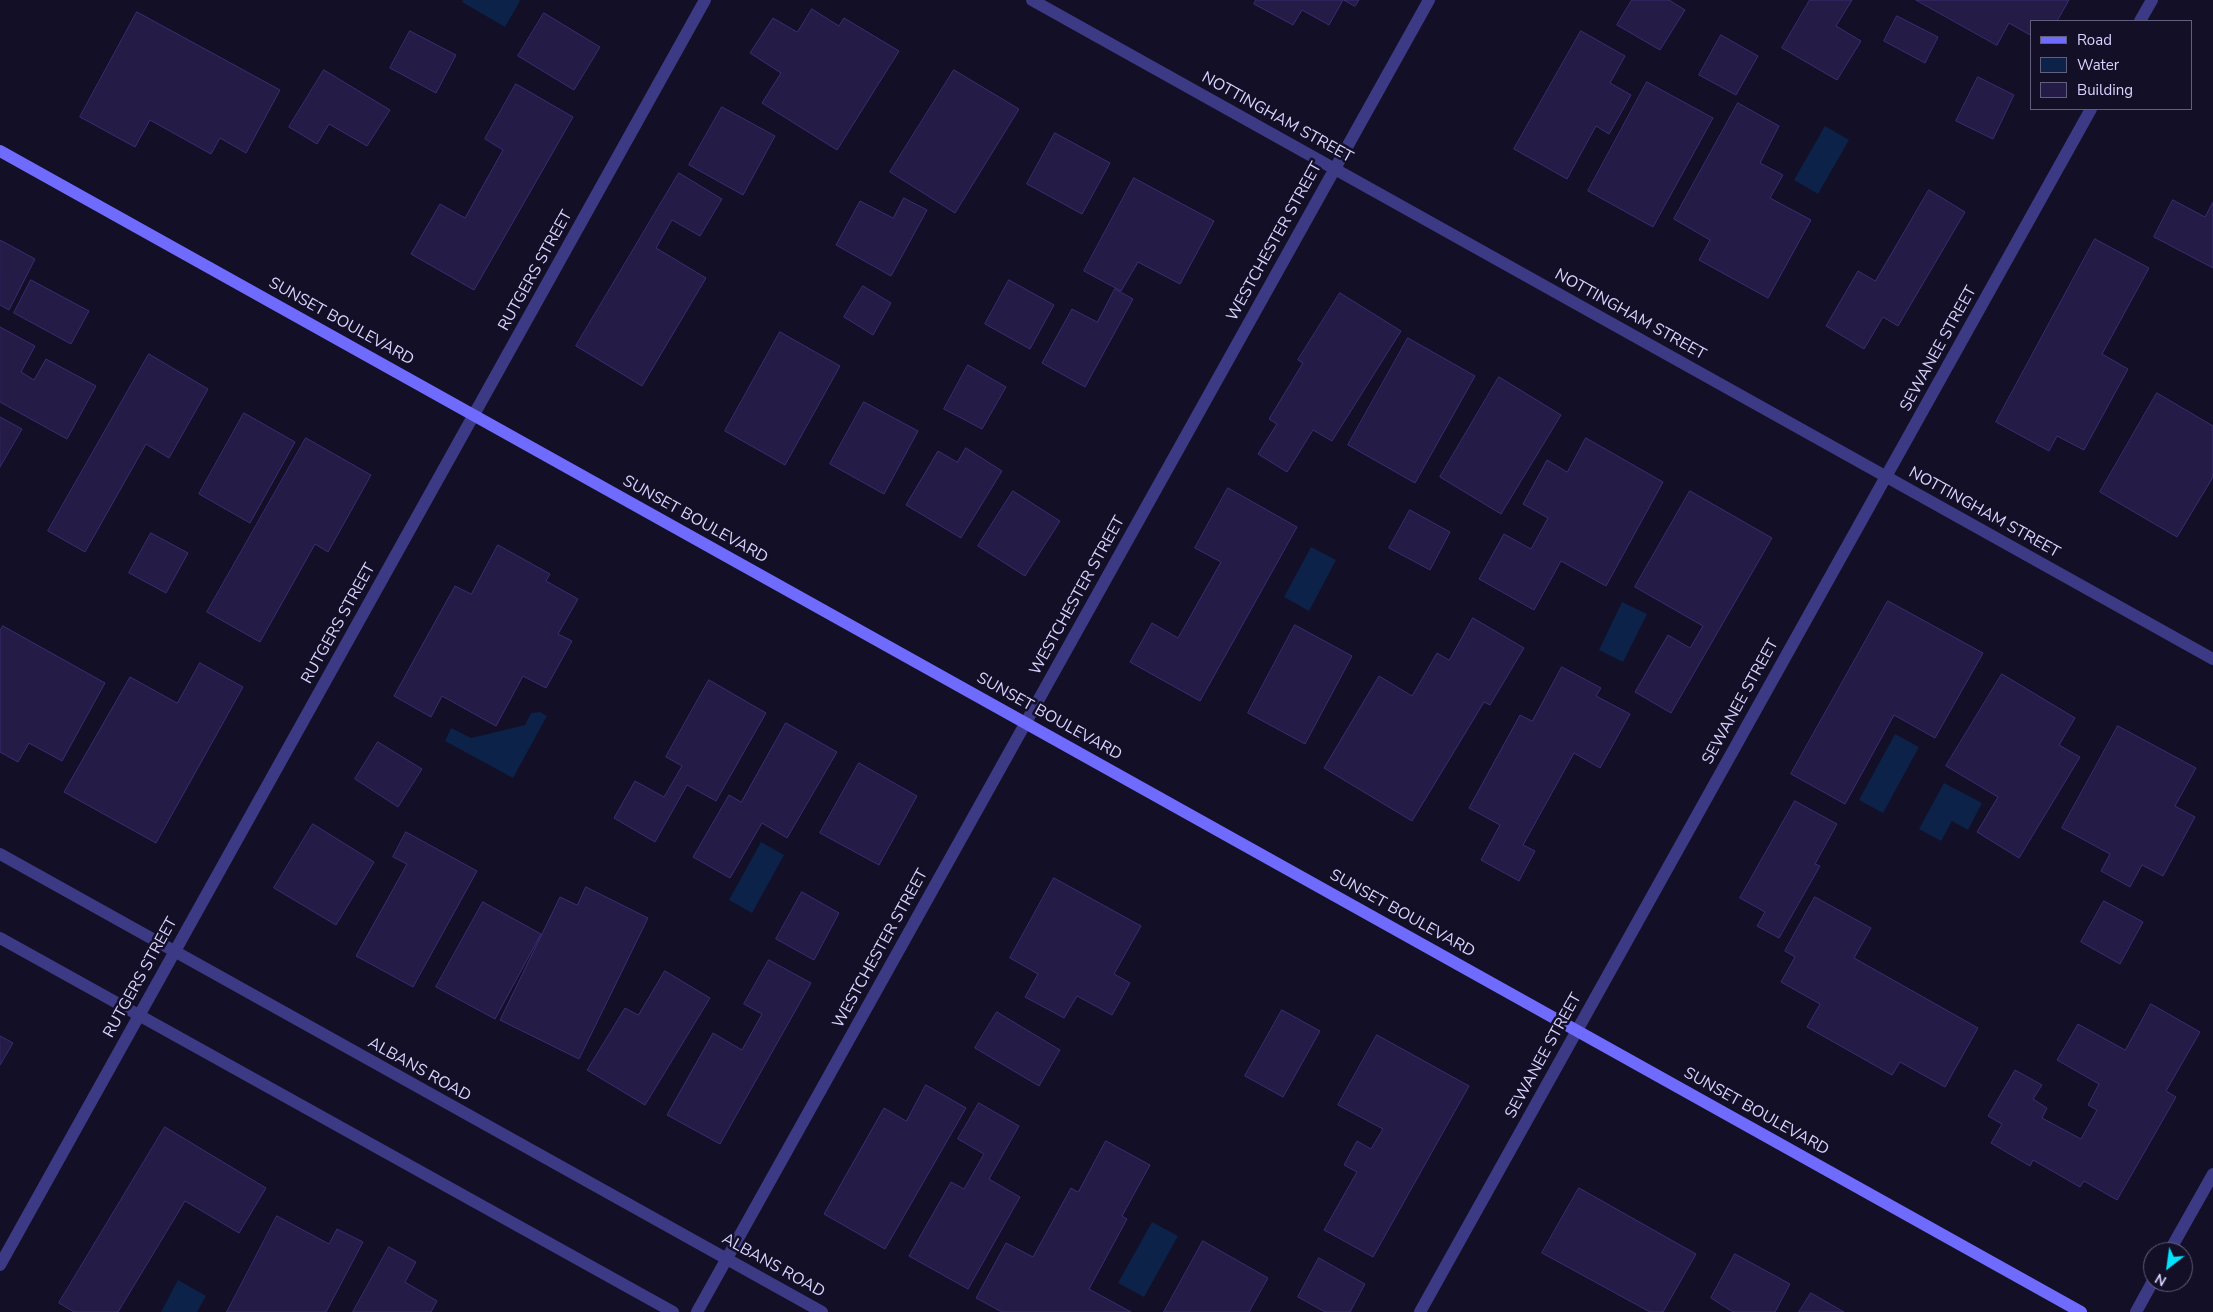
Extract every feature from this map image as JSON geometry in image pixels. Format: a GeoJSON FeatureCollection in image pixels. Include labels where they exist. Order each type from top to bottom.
{"type":"FeatureCollection","features":[{"type":"Feature","properties":{"kind":"street","name":"RUTGERS STREET"},"geometry":{"type":"LineString","coordinates":[[0,1265],[706,0]]}},
{"type":"Feature","properties":{"kind":"street","name":"NOTTINGHAM STREET"},"geometry":{"type":"LineString","coordinates":[[1032,0],[2213,659]]}},
{"type":"Feature","properties":{"kind":"street","name":"WESTCHESTER STREET"},"geometry":{"type":"LineString","coordinates":[[697,1312],[1429,0]]}},
{"type":"Feature","properties":{"kind":"street"},"geometry":{"type":"LineString","coordinates":[[2141,20],[2152,0]]}},
{"type":"Feature","properties":{"kind":"street","name":"SEWANEE STREET"},"geometry":{"type":"LineString","coordinates":[[1420,1312],[2090,110]]}},
{"type":"Feature","properties":{"kind":"street","name":"SUNSET BOULEVARD"},"geometry":{"type":"LineString","coordinates":[[0,151],[2081,1312]]}},
{"type":"Feature","properties":{"kind":"street","name":"ALBANS ROAD"},"geometry":{"type":"LineString","coordinates":[[0,854],[174,953],[822,1312]]}},
{"type":"Feature","properties":{"kind":"street"},"geometry":{"type":"LineString","coordinates":[[0,938],[673,1312]]}},
{"type":"Feature","properties":{"kind":"street"},"geometry":{"type":"LineString","coordinates":[[2175,1242],[2213,1174]]}},
{"type":"Feature","properties":{"kind":"street"},"geometry":{"type":"LineString","coordinates":[[2136,1312],[2147,1292]]}},
{"type":"Feature","properties":{"kind":"water"},"geometry":{"type":"Polygon","coordinates":[[[463,0],[520,1],[505,27],[462,2],[463,0]]]}},
{"type":"Feature","properties":{"kind":"water"},"geometry":{"type":"Polygon","coordinates":[[[1825,126],[1849,140],[1818,194],[1794,180],[1825,126]]]}},
{"type":"Feature","properties":{"kind":"water"},"geometry":{"type":"Polygon","coordinates":[[[1311,547],[1336,560],[1309,611],[1284,597],[1311,547]]]}},
{"type":"Feature","properties":{"kind":"water"},"geometry":{"type":"Polygon","coordinates":[[[1622,602],[1647,614],[1623,662],[1599,650],[1622,602]]]}},
{"type":"Feature","properties":{"kind":"water"},"geometry":{"type":"Polygon","coordinates":[[[540,712],[547,716],[513,778],[445,741],[451,728],[471,738],[525,725],[531,713],[540,712]]]}},
{"type":"Feature","properties":{"kind":"water"},"geometry":{"type":"Polygon","coordinates":[[[1895,734],[1919,747],[1883,813],[1859,800],[1895,734]]]}},
{"type":"Feature","properties":{"kind":"water"},"geometry":{"type":"Polygon","coordinates":[[[1944,783],[1982,803],[1968,830],[1952,821],[1941,841],[1919,829],[1944,783]]]}},
{"type":"Feature","properties":{"kind":"water"},"geometry":{"type":"Polygon","coordinates":[[[761,842],[784,855],[752,913],[729,900],[761,842]]]}},
{"type":"Feature","properties":{"kind":"water"},"geometry":{"type":"Polygon","coordinates":[[[1152,1222],[1178,1236],[1144,1297],[1118,1283],[1152,1222]]]}},
{"type":"Feature","properties":{"kind":"water"},"geometry":{"type":"Polygon","coordinates":[[[178,1280],[206,1296],[197,1312],[161,1312],[178,1280]]]}},
{"type":"Feature","properties":{"kind":"building"},"geometry":{"type":"Polygon","coordinates":[[[1256,0],[1343,0],[1329,25],[1302,10],[1293,25],[1254,4],[1256,0]]]}},
{"type":"Feature","properties":{"kind":"building"},"geometry":{"type":"Polygon","coordinates":[[[1344,0],[1359,0],[1355,6],[1344,0]]]}},
{"type":"Feature","properties":{"kind":"building"},"geometry":{"type":"Polygon","coordinates":[[[1632,0],[1669,0],[1685,10],[1660,50],[1617,25],[1632,0]]]}},
{"type":"Feature","properties":{"kind":"building"},"geometry":{"type":"Polygon","coordinates":[[[1810,0],[1852,0],[1836,26],[1861,41],[1837,80],[1782,48],[1810,0]]]}},
{"type":"Feature","properties":{"kind":"building"},"geometry":{"type":"Polygon","coordinates":[[[1916,0],[2069,0],[2058,20],[2030,20],[2030,35],[2009,23],[1997,45],[1916,0]]]}},
{"type":"Feature","properties":{"kind":"building"},"geometry":{"type":"Polygon","coordinates":[[[812,9],[839,26],[844,18],[899,51],[837,150],[762,103],[781,73],[750,53],[773,18],[797,32],[812,9]]]}},
{"type":"Feature","properties":{"kind":"building"},"geometry":{"type":"Polygon","coordinates":[[[137,12],[280,90],[246,153],[220,138],[211,154],[150,120],[135,147],[80,117],[137,12]]]}},
{"type":"Feature","properties":{"kind":"building"},"geometry":{"type":"Polygon","coordinates":[[[544,13],[600,47],[574,90],[518,56],[544,13]]]}},
{"type":"Feature","properties":{"kind":"building"},"geometry":{"type":"Polygon","coordinates":[[[1897,16],[1938,37],[1925,63],[1884,41],[1897,16]]]}},
{"type":"Feature","properties":{"kind":"building"},"geometry":{"type":"Polygon","coordinates":[[[410,31],[456,55],[436,93],[390,68],[410,31]]]}},
{"type":"Feature","properties":{"kind":"building"},"geometry":{"type":"Polygon","coordinates":[[[1581,31],[1625,56],[1610,83],[1631,95],[1609,134],[1596,126],[1567,179],[1514,149],[1581,31]]]}},
{"type":"Feature","properties":{"kind":"building"},"geometry":{"type":"Polygon","coordinates":[[[1721,35],[1758,56],[1736,95],[1699,75],[1721,35]]]}},
{"type":"Feature","properties":{"kind":"building"},"geometry":{"type":"Polygon","coordinates":[[[324,70],[390,110],[367,146],[329,124],[317,144],[289,127],[324,70]]]}},
{"type":"Feature","properties":{"kind":"building"},"geometry":{"type":"Polygon","coordinates":[[[954,70],[1019,109],[955,213],[890,172],[954,70]]]}},
{"type":"Feature","properties":{"kind":"building"},"geometry":{"type":"Polygon","coordinates":[[[1978,77],[2014,95],[1993,139],[1956,121],[1978,77]]]}},
{"type":"Feature","properties":{"kind":"building"},"geometry":{"type":"Polygon","coordinates":[[[1647,82],[1713,118],[1653,227],[1588,191],[1647,82]]]}},
{"type":"Feature","properties":{"kind":"building"},"geometry":{"type":"Polygon","coordinates":[[[516,84],[573,117],[474,290],[411,254],[440,204],[465,218],[503,150],[485,139],[516,84]]]}},
{"type":"Feature","properties":{"kind":"building"},"geometry":{"type":"Polygon","coordinates":[[[1738,103],[1779,126],[1760,163],[1783,175],[1770,198],[1811,220],[1768,298],[1699,260],[1710,240],[1674,219],[1738,103]]]}},
{"type":"Feature","properties":{"kind":"building"},"geometry":{"type":"Polygon","coordinates":[[[722,107],[775,136],[743,195],[689,165],[722,107]]]}},
{"type":"Feature","properties":{"kind":"building"},"geometry":{"type":"Polygon","coordinates":[[[1055,133],[1110,163],[1082,214],[1027,184],[1055,133]]]}},
{"type":"Feature","properties":{"kind":"building"},"geometry":{"type":"Polygon","coordinates":[[[679,173],[722,199],[700,236],[672,220],[656,248],[706,278],[642,386],[576,346],[679,173]]]}},
{"type":"Feature","properties":{"kind":"building"},"geometry":{"type":"Polygon","coordinates":[[[1134,178],[1214,221],[1180,284],[1138,262],[1121,291],[1084,271],[1134,178]]]}},
{"type":"Feature","properties":{"kind":"building"},"geometry":{"type":"Polygon","coordinates":[[[1929,190],[1965,212],[1898,326],[1883,317],[1864,349],[1826,326],[1858,271],[1875,281],[1929,190]]]}},
{"type":"Feature","properties":{"kind":"building"},"geometry":{"type":"Polygon","coordinates":[[[904,198],[927,210],[891,276],[836,245],[860,201],[893,218],[904,198]]]}},
{"type":"Feature","properties":{"kind":"building"},"geometry":{"type":"Polygon","coordinates":[[[2173,200],[2205,217],[2213,202],[2213,268],[2154,237],[2173,200]]]}},
{"type":"Feature","properties":{"kind":"building"},"geometry":{"type":"Polygon","coordinates":[[[2095,239],[2149,268],[2102,354],[2128,369],[2084,450],[2057,436],[2049,451],[1996,422],[2095,239]]]}},
{"type":"Feature","properties":{"kind":"building"},"geometry":{"type":"Polygon","coordinates":[[[0,240],[35,259],[9,310],[0,305],[0,240]]]}},
{"type":"Feature","properties":{"kind":"building"},"geometry":{"type":"Polygon","coordinates":[[[31,280],[89,311],[71,344],[14,313],[31,280]]]}},
{"type":"Feature","properties":{"kind":"building"},"geometry":{"type":"Polygon","coordinates":[[[1009,280],[1054,305],[1030,349],[985,324],[1009,280]]]}},
{"type":"Feature","properties":{"kind":"building"},"geometry":{"type":"Polygon","coordinates":[[[863,286],[891,303],[873,335],[844,317],[863,286]]]}},
{"type":"Feature","properties":{"kind":"building"},"geometry":{"type":"Polygon","coordinates":[[[1115,289],[1133,299],[1085,387],[1042,363],[1072,309],[1097,322],[1115,289]]]}},
{"type":"Feature","properties":{"kind":"building"},"geometry":{"type":"Polygon","coordinates":[[[1340,293],[1401,331],[1332,441],[1313,430],[1287,472],[1258,454],[1277,424],[1269,419],[1303,363],[1298,360],[1340,293]]]}},
{"type":"Feature","properties":{"kind":"building"},"geometry":{"type":"Polygon","coordinates":[[[0,327],[35,346],[21,372],[34,380],[46,359],[96,386],[67,439],[0,402],[0,327]]]}},
{"type":"Feature","properties":{"kind":"building"},"geometry":{"type":"Polygon","coordinates":[[[780,332],[840,366],[785,465],[725,431],[780,332]]]}},
{"type":"Feature","properties":{"kind":"building"},"geometry":{"type":"Polygon","coordinates":[[[1408,338],[1475,376],[1415,483],[1348,445],[1408,338]]]}},
{"type":"Feature","properties":{"kind":"building"},"geometry":{"type":"Polygon","coordinates":[[[149,354],[208,389],[169,458],[146,444],[85,552],[48,531],[149,354]]]}},
{"type":"Feature","properties":{"kind":"building"},"geometry":{"type":"Polygon","coordinates":[[[968,365],[1006,387],[982,429],[944,409],[968,365]]]}},
{"type":"Feature","properties":{"kind":"building"},"geometry":{"type":"Polygon","coordinates":[[[1499,377],[1561,415],[1501,514],[1440,477],[1499,377]]]}},
{"type":"Feature","properties":{"kind":"building"},"geometry":{"type":"Polygon","coordinates":[[[2157,393],[2213,426],[2213,477],[2177,537],[2100,492],[2157,393]]]}},
{"type":"Feature","properties":{"kind":"building"},"geometry":{"type":"Polygon","coordinates":[[[864,402],[918,431],[884,494],[830,464],[864,402]]]}},
{"type":"Feature","properties":{"kind":"building"},"geometry":{"type":"Polygon","coordinates":[[[244,413],[295,442],[250,523],[199,494],[244,413]]]}},
{"type":"Feature","properties":{"kind":"building"},"geometry":{"type":"Polygon","coordinates":[[[0,417],[22,429],[0,467],[0,417]]]}},
{"type":"Feature","properties":{"kind":"building"},"geometry":{"type":"Polygon","coordinates":[[[306,438],[371,475],[328,552],[315,544],[260,642],[207,612],[306,438]]]}},
{"type":"Feature","properties":{"kind":"building"},"geometry":{"type":"Polygon","coordinates":[[[1586,438],[1663,482],[1606,586],[1561,561],[1534,610],[1479,579],[1504,534],[1531,549],[1548,518],[1523,504],[1547,460],[1567,472],[1586,438]]]}},
{"type":"Feature","properties":{"kind":"building"},"geometry":{"type":"Polygon","coordinates":[[[966,448],[1002,471],[961,538],[906,505],[938,451],[957,462],[966,448]]]}},
{"type":"Feature","properties":{"kind":"building"},"geometry":{"type":"Polygon","coordinates":[[[1228,488],[1297,527],[1200,701],[1130,662],[1152,623],[1178,638],[1221,562],[1195,548],[1228,488]]]}},
{"type":"Feature","properties":{"kind":"building"},"geometry":{"type":"Polygon","coordinates":[[[1013,491],[1060,521],[1025,576],[978,546],[1013,491]]]}},
{"type":"Feature","properties":{"kind":"building"},"geometry":{"type":"Polygon","coordinates":[[[1690,491],[1772,538],[1671,713],[1635,692],[1668,635],[1690,648],[1703,626],[1635,587],[1690,491]]]}},
{"type":"Feature","properties":{"kind":"building"},"geometry":{"type":"Polygon","coordinates":[[[1410,510],[1450,532],[1430,570],[1389,548],[1410,510]]]}},
{"type":"Feature","properties":{"kind":"building"},"geometry":{"type":"Polygon","coordinates":[[[151,533],[188,553],[166,593],[129,573],[151,533]]]}},
{"type":"Feature","properties":{"kind":"building"},"geometry":{"type":"Polygon","coordinates":[[[498,545],[550,574],[546,581],[578,599],[558,634],[572,641],[546,688],[523,676],[496,726],[442,696],[431,717],[394,696],[455,586],[471,594],[498,545]]]}},
{"type":"Feature","properties":{"kind":"building"},"geometry":{"type":"Polygon","coordinates":[[[1888,601],[1983,653],[1935,738],[1894,715],[1845,804],[1791,774],[1888,601]]]}},
{"type":"Feature","properties":{"kind":"building"},"geometry":{"type":"Polygon","coordinates":[[[1473,618],[1524,648],[1490,705],[1484,702],[1412,821],[1324,768],[1379,676],[1412,696],[1437,653],[1449,660],[1473,618]]]}},
{"type":"Feature","properties":{"kind":"building"},"geometry":{"type":"Polygon","coordinates":[[[1295,625],[1352,656],[1305,744],[1248,713],[1295,625]]]}},
{"type":"Feature","properties":{"kind":"building"},"geometry":{"type":"Polygon","coordinates":[[[3,626],[105,683],[62,761],[29,743],[18,762],[0,752],[0,631],[3,626]]]}},
{"type":"Feature","properties":{"kind":"building"},"geometry":{"type":"Polygon","coordinates":[[[200,663],[243,687],[156,843],[64,792],[130,677],[177,703],[200,663]]]}},
{"type":"Feature","properties":{"kind":"building"},"geometry":{"type":"Polygon","coordinates":[[[1562,667],[1601,688],[1596,696],[1630,714],[1600,768],[1574,753],[1523,845],[1535,851],[1519,881],[1481,860],[1500,825],[1469,808],[1520,715],[1532,721],[1562,667]]]}},
{"type":"Feature","properties":{"kind":"building"},"geometry":{"type":"Polygon","coordinates":[[[2002,674],[2075,718],[2059,745],[2080,757],[2019,858],[1977,832],[1998,797],[1946,766],[2002,674]]]}},
{"type":"Feature","properties":{"kind":"building"},"geometry":{"type":"Polygon","coordinates":[[[709,680],[766,713],[716,801],[687,785],[655,842],[614,818],[635,781],[664,797],[682,766],[666,757],[709,680]]]}},
{"type":"Feature","properties":{"kind":"building"},"geometry":{"type":"Polygon","coordinates":[[[786,723],[837,752],[787,838],[762,823],[730,878],[693,857],[729,795],[741,802],[786,723]]]}},
{"type":"Feature","properties":{"kind":"building"},"geometry":{"type":"Polygon","coordinates":[[[2118,726],[2196,768],[2175,806],[2195,817],[2163,876],[2142,865],[2130,887],[2101,871],[2110,854],[2062,828],[2118,726]]]}},
{"type":"Feature","properties":{"kind":"building"},"geometry":{"type":"Polygon","coordinates":[[[378,742],[422,769],[398,807],[355,779],[378,742]]]}},
{"type":"Feature","properties":{"kind":"building"},"geometry":{"type":"Polygon","coordinates":[[[859,763],[917,796],[879,865],[820,833],[859,763]]]}},
{"type":"Feature","properties":{"kind":"building"},"geometry":{"type":"Polygon","coordinates":[[[1795,801],[1837,824],[1815,864],[1820,866],[1779,938],[1757,926],[1765,912],[1740,898],[1795,801]]]}},
{"type":"Feature","properties":{"kind":"building"},"geometry":{"type":"Polygon","coordinates":[[[313,824],[374,862],[336,925],[274,888],[313,824]]]}},
{"type":"Feature","properties":{"kind":"building"},"geometry":{"type":"Polygon","coordinates":[[[406,832],[477,871],[413,987],[356,956],[407,864],[393,857],[406,832]]]}},
{"type":"Feature","properties":{"kind":"building"},"geometry":{"type":"Polygon","coordinates":[[[1054,878],[1141,926],[1114,974],[1130,983],[1112,1015],[1077,996],[1064,1018],[1025,997],[1038,974],[1010,958],[1054,878]]]}},
{"type":"Feature","properties":{"kind":"building"},"geometry":{"type":"Polygon","coordinates":[[[586,887],[648,918],[579,1059],[500,1020],[560,897],[577,905],[586,887]]]}},
{"type":"Feature","properties":{"kind":"building"},"geometry":{"type":"Polygon","coordinates":[[[802,892],[839,913],[814,960],[776,939],[802,892]]]}},
{"type":"Feature","properties":{"kind":"building"},"geometry":{"type":"Polygon","coordinates":[[[1815,897],[1871,928],[1854,958],[1978,1028],[1945,1087],[1900,1062],[1892,1075],[1807,1027],[1820,1004],[1781,982],[1795,957],[1785,951],[1815,897]]]}},
{"type":"Feature","properties":{"kind":"building"},"geometry":{"type":"Polygon","coordinates":[[[2104,901],[2143,922],[2120,964],[2081,942],[2104,901]]]}},
{"type":"Feature","properties":{"kind":"building"},"geometry":{"type":"Polygon","coordinates":[[[483,902],[541,934],[495,1019],[436,987],[483,902]]]}},
{"type":"Feature","properties":{"kind":"building"},"geometry":{"type":"Polygon","coordinates":[[[769,960],[811,983],[720,1144],[667,1115],[713,1033],[742,1050],[762,1014],[744,1004],[769,960]]]}},
{"type":"Feature","properties":{"kind":"building"},"geometry":{"type":"Polygon","coordinates":[[[665,971],[710,998],[645,1105],[587,1070],[625,1008],[638,1015],[665,971]]]}},
{"type":"Feature","properties":{"kind":"building"},"geometry":{"type":"Polygon","coordinates":[[[2151,1004],[2200,1032],[2166,1091],[2176,1097],[2117,1200],[2084,1181],[2080,1187],[2033,1160],[2030,1166],[1991,1143],[2002,1124],[1988,1116],[2015,1070],[2042,1085],[2033,1099],[2047,1108],[2042,1118],[2081,1139],[2097,1110],[2088,1105],[2099,1084],[2057,1060],[2078,1024],[2125,1050],[2151,1004]]]}},
{"type":"Feature","properties":{"kind":"building"},"geometry":{"type":"Polygon","coordinates":[[[1282,1010],[1320,1031],[1283,1097],[1245,1076],[1282,1010]]]}},
{"type":"Feature","properties":{"kind":"building"},"geometry":{"type":"Polygon","coordinates":[[[997,1012],[1060,1050],[1039,1086],[975,1048],[997,1012]]]}},
{"type":"Feature","properties":{"kind":"building"},"geometry":{"type":"Polygon","coordinates":[[[1377,1035],[1469,1086],[1373,1257],[1324,1230],[1357,1172],[1344,1165],[1357,1141],[1371,1149],[1383,1129],[1338,1105],[1377,1035]]]}},
{"type":"Feature","properties":{"kind":"building"},"geometry":{"type":"Polygon","coordinates":[[[0,1036],[13,1043],[0,1065],[0,1036]]]}},
{"type":"Feature","properties":{"kind":"building"},"geometry":{"type":"Polygon","coordinates":[[[926,1085],[966,1108],[885,1249],[824,1214],[884,1108],[906,1121],[926,1085]]]}},
{"type":"Feature","properties":{"kind":"building"},"geometry":{"type":"Polygon","coordinates":[[[979,1103],[1019,1126],[989,1179],[1020,1197],[968,1289],[909,1256],[951,1182],[964,1189],[984,1154],[958,1139],[979,1103]]]}},
{"type":"Feature","properties":{"kind":"building"},"geometry":{"type":"Polygon","coordinates":[[[165,1127],[266,1188],[239,1233],[185,1201],[118,1312],[74,1312],[59,1303],[165,1127]]]}},
{"type":"Feature","properties":{"kind":"building"},"geometry":{"type":"Polygon","coordinates":[[[1106,1141],[1150,1165],[1122,1216],[1127,1219],[1089,1289],[1131,1312],[1002,1312],[976,1298],[1006,1243],[1033,1257],[1071,1188],[1078,1192],[1106,1141]]]}},
{"type":"Feature","properties":{"kind":"building"},"geometry":{"type":"Polygon","coordinates":[[[1579,1188],[1696,1254],[1663,1312],[1650,1312],[1542,1253],[1579,1188]]]}},
{"type":"Feature","properties":{"kind":"building"},"geometry":{"type":"Polygon","coordinates":[[[277,1216],[329,1244],[337,1229],[363,1242],[326,1312],[227,1312],[277,1216]]]}},
{"type":"Feature","properties":{"kind":"building"},"geometry":{"type":"Polygon","coordinates":[[[1203,1241],[1268,1278],[1249,1312],[1164,1312],[1203,1241]]]}},
{"type":"Feature","properties":{"kind":"building"},"geometry":{"type":"Polygon","coordinates":[[[389,1247],[416,1262],[405,1282],[437,1301],[431,1312],[353,1312],[389,1247]]]}},
{"type":"Feature","properties":{"kind":"building"},"geometry":{"type":"Polygon","coordinates":[[[1735,1254],[1790,1284],[1775,1312],[1733,1312],[1711,1298],[1735,1254]]]}},
{"type":"Feature","properties":{"kind":"building"},"geometry":{"type":"Polygon","coordinates":[[[1319,1258],[1365,1284],[1350,1312],[1325,1312],[1298,1297],[1319,1258]]]}},
{"type":"Feature","properties":{"kind":"building"},"geometry":{"type":"Polygon","coordinates":[[[1811,1293],[1844,1312],[1799,1312],[1811,1293]]]}}]}
